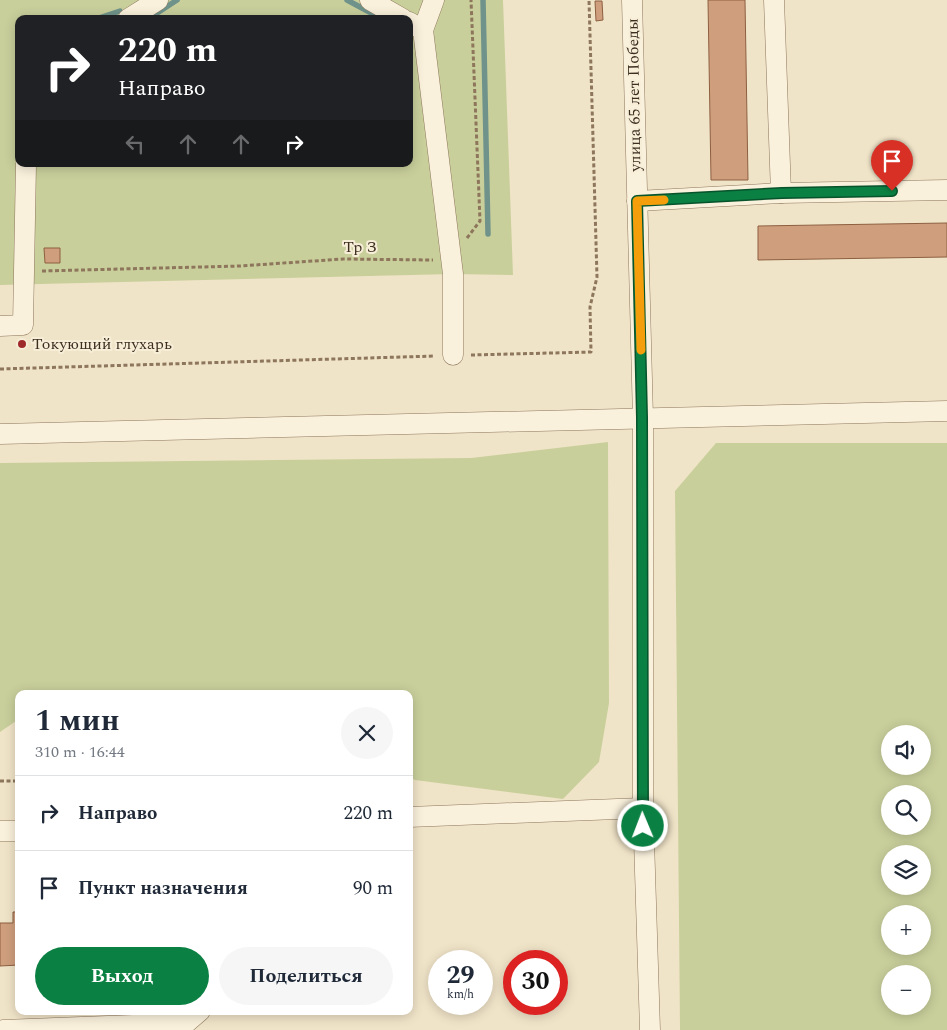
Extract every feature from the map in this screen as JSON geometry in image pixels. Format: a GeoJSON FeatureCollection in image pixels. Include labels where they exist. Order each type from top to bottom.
{"type":"FeatureCollection","features":[{"type":"Feature","properties":{"kind":"street"},"geometry":{"type":"LineString","coordinates":[[134,15],[158,0]]}},
{"type":"Feature","properties":{"kind":"street"},"geometry":{"type":"LineString","coordinates":[[370,0],[396,15]]}},
{"type":"Feature","properties":{"kind":"street"},"geometry":{"type":"LineString","coordinates":[[434,0],[416,26],[451,260],[453,356]]}},
{"type":"Feature","properties":{"kind":"street","name":"улица 65 лет Победы"},"geometry":{"type":"LineString","coordinates":[[632,0],[642,418],[643,808],[650,1030]]}},
{"type":"Feature","properties":{"kind":"street"},"geometry":{"type":"LineString","coordinates":[[774,0],[782,193]]}},
{"type":"Feature","properties":{"kind":"street"},"geometry":{"type":"LineString","coordinates":[[0,326],[23,325],[26,167]]}},
{"type":"Feature","properties":{"kind":"street"},"geometry":{"type":"LineString","coordinates":[[637,201],[782,193],[947,190]]}},
{"type":"Feature","properties":{"kind":"street"},"geometry":{"type":"LineString","coordinates":[[0,434],[947,411]]}},
{"type":"Feature","properties":{"kind":"street"},"geometry":{"type":"LineString","coordinates":[[413,817],[643,808]]}},
{"type":"Feature","properties":{"kind":"street"},"geometry":{"type":"LineString","coordinates":[[0,831],[15,830]]}},
{"type":"Feature","properties":{"kind":"street"},"geometry":{"type":"LineString","coordinates":[[3,1030],[186,1023],[195,1015]]}},
{"type":"Feature","properties":{"kind":"path"},"geometry":{"type":"LineString","coordinates":[[451,260],[480,221],[471,0]]}},
{"type":"Feature","properties":{"kind":"path"},"geometry":{"type":"LineString","coordinates":[[0,368],[591,352],[590,306],[597,277],[589,0]]}},
{"type":"Feature","properties":{"kind":"path","name":"Тр З"},"geometry":{"type":"LineString","coordinates":[[24,270],[240,266],[343,259],[451,260]]}},
{"type":"Feature","properties":{"kind":"path"},"geometry":{"type":"LineString","coordinates":[[0,781],[15,781]]}},
{"type":"Feature","properties":{"kind":"green space"},"geometry":{"type":"Polygon","coordinates":[[[0,0],[503,0],[513,275],[453,274],[0,285],[0,0]]]}},
{"type":"Feature","properties":{"kind":"green space"},"geometry":{"type":"Polygon","coordinates":[[[608,442],[609,703],[599,762],[563,799],[413,779],[413,690],[15,690],[15,722],[0,732],[0,463],[471,458],[608,442]]]}},
{"type":"Feature","properties":{"kind":"green space"},"geometry":{"type":"Polygon","coordinates":[[[716,443],[947,443],[947,1030],[680,1030],[675,491],[716,443]]]}},
{"type":"Feature","properties":{"kind":"building"},"geometry":{"type":"Polygon","coordinates":[[[708,0],[745,0],[748,180],[711,180],[708,0]]]}},
{"type":"Feature","properties":{"kind":"building"},"geometry":{"type":"Polygon","coordinates":[[[595,1],[602,1],[603,20],[596,21],[595,1]]]}},
{"type":"Feature","properties":{"kind":"building"},"geometry":{"type":"Polygon","coordinates":[[[947,223],[947,257],[758,260],[758,226],[947,223]]]}},
{"type":"Feature","properties":{"kind":"building"},"geometry":{"type":"Polygon","coordinates":[[[44,248],[60,248],[60,263],[45,263],[44,248]]]}},
{"type":"Feature","properties":{"kind":"building"},"geometry":{"type":"Polygon","coordinates":[[[13,912],[15,912],[15,965],[0,966],[0,923],[13,923],[13,912]]]}},
{"type":"Feature","properties":{"kind":"waterway"},"geometry":{"type":"LineString","coordinates":[[154,15],[177,0]]}},
{"type":"Feature","properties":{"kind":"waterway"},"geometry":{"type":"LineString","coordinates":[[347,0],[375,15],[379,10]]}},
{"type":"Feature","properties":{"kind":"waterway"},"geometry":{"type":"LineString","coordinates":[[483,0],[488,234]]}},
{"type":"Feature","properties":{"kind":"waterway"},"geometry":{"type":"LineString","coordinates":[[108,15],[120,11]]}},
{"type":"Feature","properties":{"kind":"slow traffic"},"geometry":{"type":"LineString","coordinates":[[641,350],[637,201],[664,200]]}},
{"type":"Feature","properties":{"kind":"place","name":"Токующий глухарь"},"geometry":{"type":"Point","coordinates":[22,344]}},
{"type":"Feature","properties":{"kind":"route"},"geometry":{"type":"LineString","coordinates":[[643,826],[642,418],[637,201],[782,193],[892,191]]}}]}
